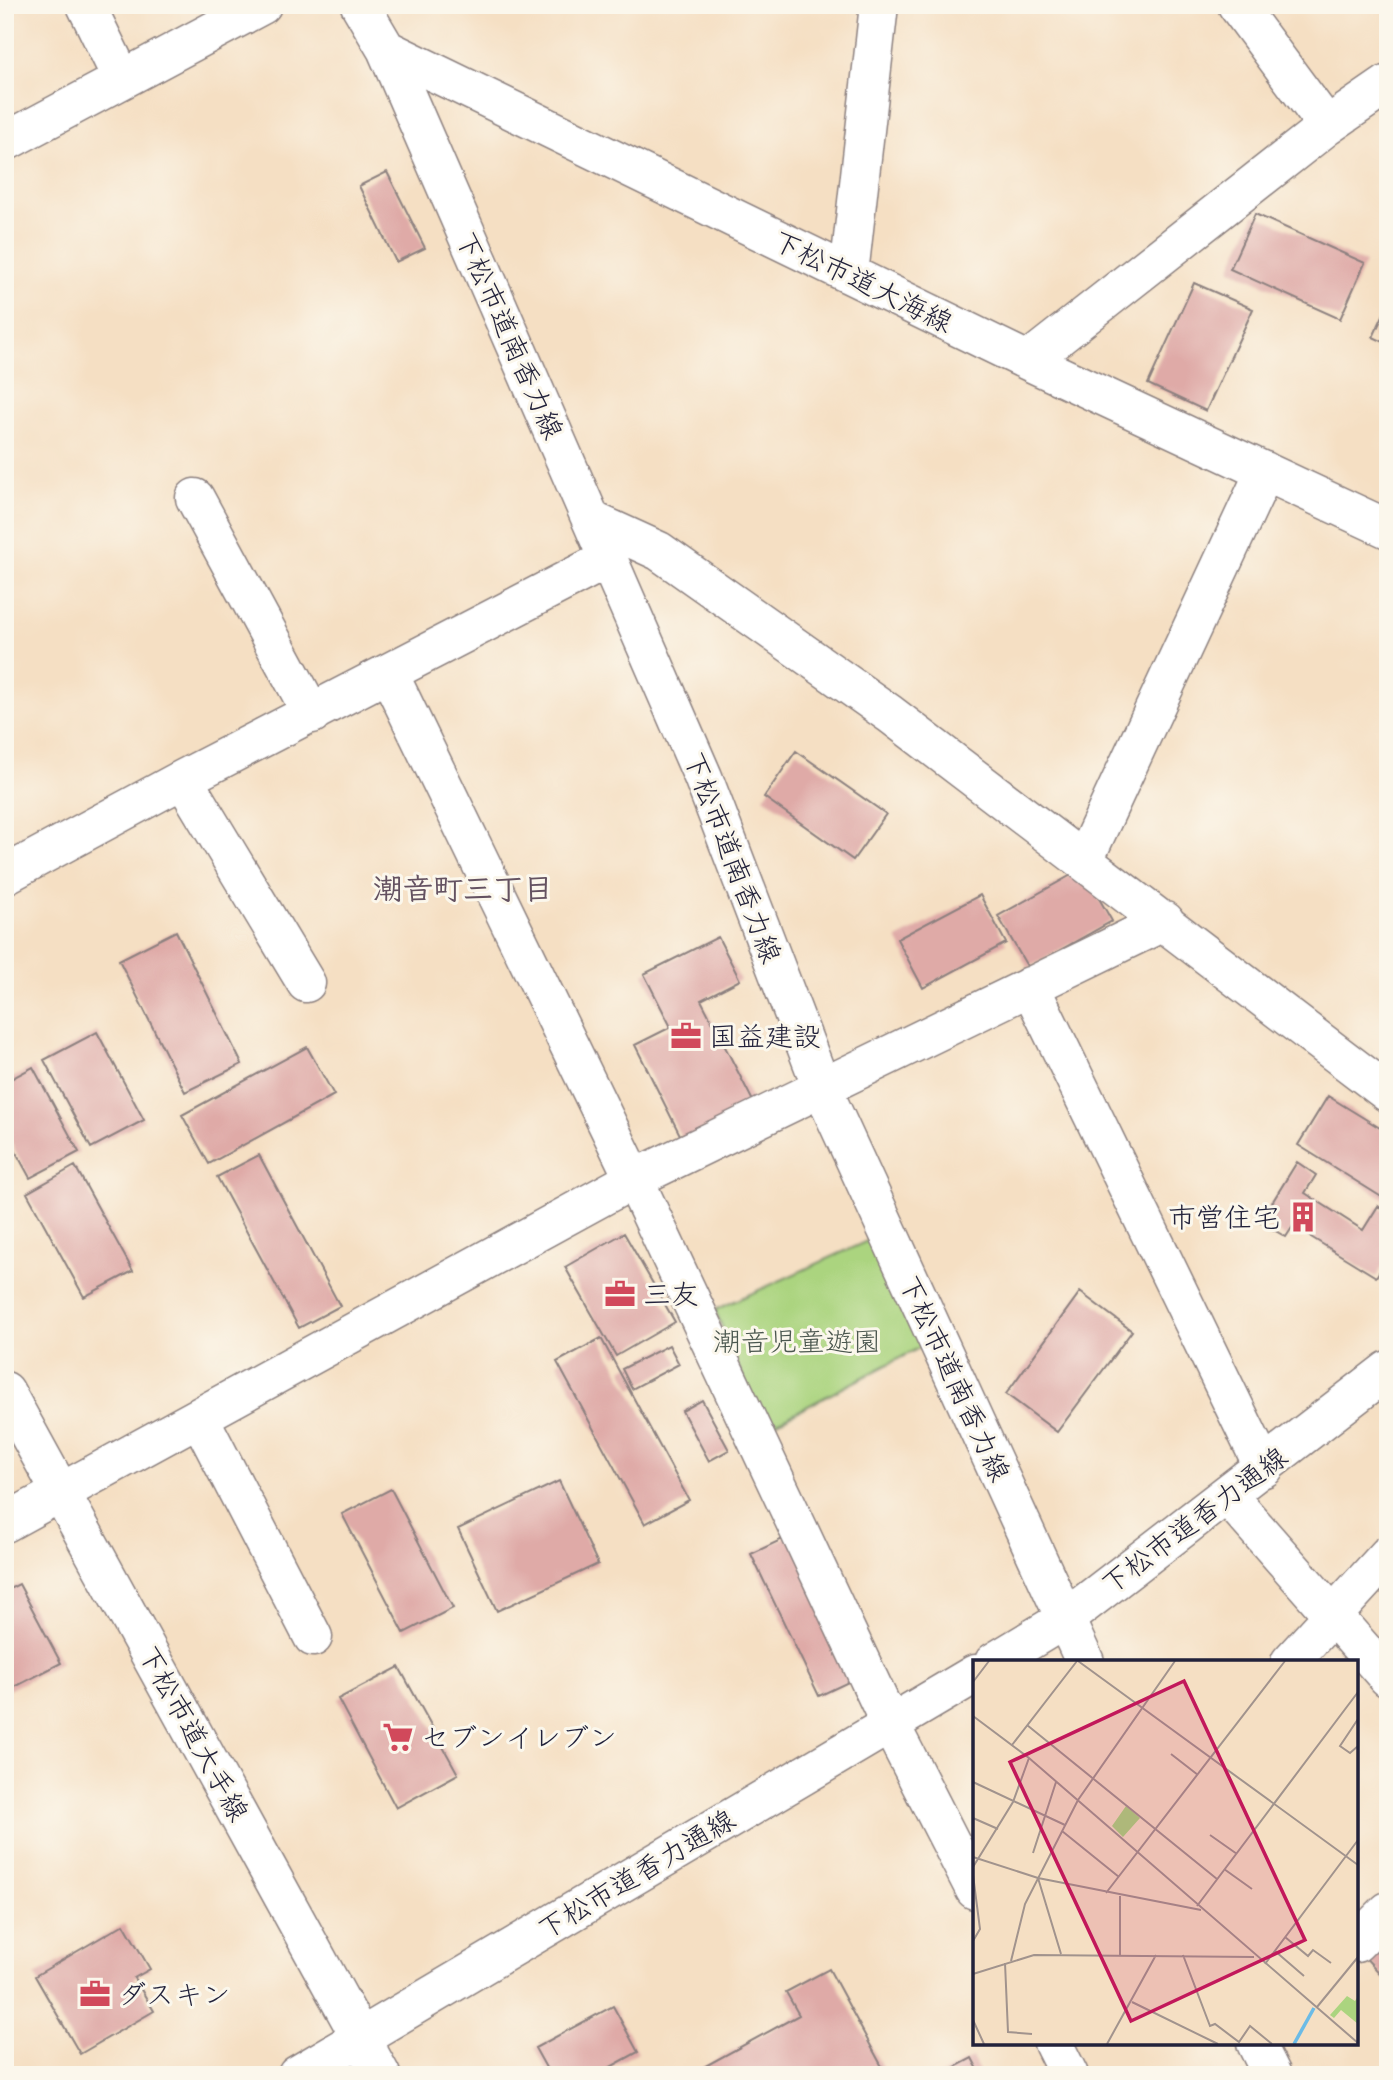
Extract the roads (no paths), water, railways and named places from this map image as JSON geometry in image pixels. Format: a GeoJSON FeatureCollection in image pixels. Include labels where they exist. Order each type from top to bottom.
{"type":"FeatureCollection","features":[{"type":"Feature","properties":{"kind":"street"},"geometry":{"type":"LineString","coordinates":[[86,5],[122,79]]}},
{"type":"Feature","properties":{"kind":"street"},"geometry":{"type":"LineString","coordinates":[[360,5],[386,49]]}},
{"type":"Feature","properties":{"kind":"street"},"geometry":{"type":"LineString","coordinates":[[849,274],[879,5]]}},
{"type":"Feature","properties":{"kind":"street"},"geometry":{"type":"LineString","coordinates":[[1237,5],[1327,126]]}},
{"type":"Feature","properties":{"kind":"street"},"geometry":{"type":"LineString","coordinates":[[5,142],[122,79],[238,11]]}},
{"type":"Feature","properties":{"kind":"street","name":"下松市道大海線"},"geometry":{"type":"LineString","coordinates":[[386,49],[1028,361],[1388,529]]}},
{"type":"Feature","properties":{"kind":"street","name":"下松市道南香力線"},"geometry":{"type":"LineString","coordinates":[[386,49],[591,520],[606,561],[703,777],[822,1088],[1084,1660]]}},
{"type":"Feature","properties":{"kind":"street"},"geometry":{"type":"LineString","coordinates":[[1028,361],[1327,126],[1388,84]]}},
{"type":"Feature","properties":{"kind":"street"},"geometry":{"type":"LineString","coordinates":[[1084,860],[1265,471]]}},
{"type":"Feature","properties":{"kind":"street"},"geometry":{"type":"LineString","coordinates":[[194,498],[312,714]]}},
{"type":"Feature","properties":{"kind":"street"},"geometry":{"type":"LineString","coordinates":[[591,520],[659,551],[890,715],[1165,921],[1388,1093]]}},
{"type":"Feature","properties":{"kind":"street"},"geometry":{"type":"LineString","coordinates":[[5,875],[183,779],[606,561]]}},
{"type":"Feature","properties":{"kind":"street"},"geometry":{"type":"LineString","coordinates":[[389,674],[634,1179],[890,1724],[973,1886]]}},
{"type":"Feature","properties":{"kind":"street"},"geometry":{"type":"LineString","coordinates":[[183,779],[306,983]]}},
{"type":"Feature","properties":{"kind":"street"},"geometry":{"type":"LineString","coordinates":[[5,1523],[63,1494],[634,1179],[1165,921]]}},
{"type":"Feature","properties":{"kind":"street"},"geometry":{"type":"LineString","coordinates":[[1030,986],[1264,1468]]}},
{"type":"Feature","properties":{"kind":"street","name":"下松市道香力通線"},"geometry":{"type":"LineString","coordinates":[[997,1660],[1065,1619],[1388,1370]]}},
{"type":"Feature","properties":{"kind":"street","name":"下松市道大手線"},"geometry":{"type":"LineString","coordinates":[[5,1391],[381,2075]]}},
{"type":"Feature","properties":{"kind":"street"},"geometry":{"type":"LineString","coordinates":[[200,1417],[313,1637]]}},
{"type":"Feature","properties":{"kind":"street"},"geometry":{"type":"LineString","coordinates":[[1227,1496],[1388,1678]]}},
{"type":"Feature","properties":{"kind":"street"},"geometry":{"type":"LineString","coordinates":[[1292,1660],[1388,1555]]}},
{"type":"Feature","properties":{"kind":"street","name":"下松市道香力通線"},"geometry":{"type":"LineString","coordinates":[[297,2075],[973,1675]]}},
{"type":"Feature","properties":{"kind":"street"},"geometry":{"type":"LineString","coordinates":[[1358,1941],[1388,1911]]}},
{"type":"Feature","properties":{"kind":"street"},"geometry":{"type":"LineString","coordinates":[[1054,2045],[1069,2075]]}},
{"type":"Feature","properties":{"kind":"street"},"geometry":{"type":"LineString","coordinates":[[1257,2045],[1272,2075]]}},
{"type":"Feature","properties":{"kind":"place","name":"国益建設"},"geometry":{"type":"Point","coordinates":[686,1036]}},
{"type":"Feature","properties":{"kind":"place","name":"市営住宅"},"geometry":{"type":"Point","coordinates":[1303,1217]}},
{"type":"Feature","properties":{"kind":"place","name":"三友"},"geometry":{"type":"Point","coordinates":[620,1294]}},
{"type":"Feature","properties":{"kind":"place","name":"セブンイレブン"},"geometry":{"type":"Point","coordinates":[398,1737]}},
{"type":"Feature","properties":{"kind":"place","name":"ダスキン"},"geometry":{"type":"Point","coordinates":[95,1994]}},
{"type":"Feature","properties":{"kind":"district","name":"潮音町三丁目"},"geometry":{"type":"Point","coordinates":[463,889]}},
{"type":"Feature","properties":{"kind":"park label","name":"潮音児童遊園"},"geometry":{"type":"Point","coordinates":[797,1341]}}]}
